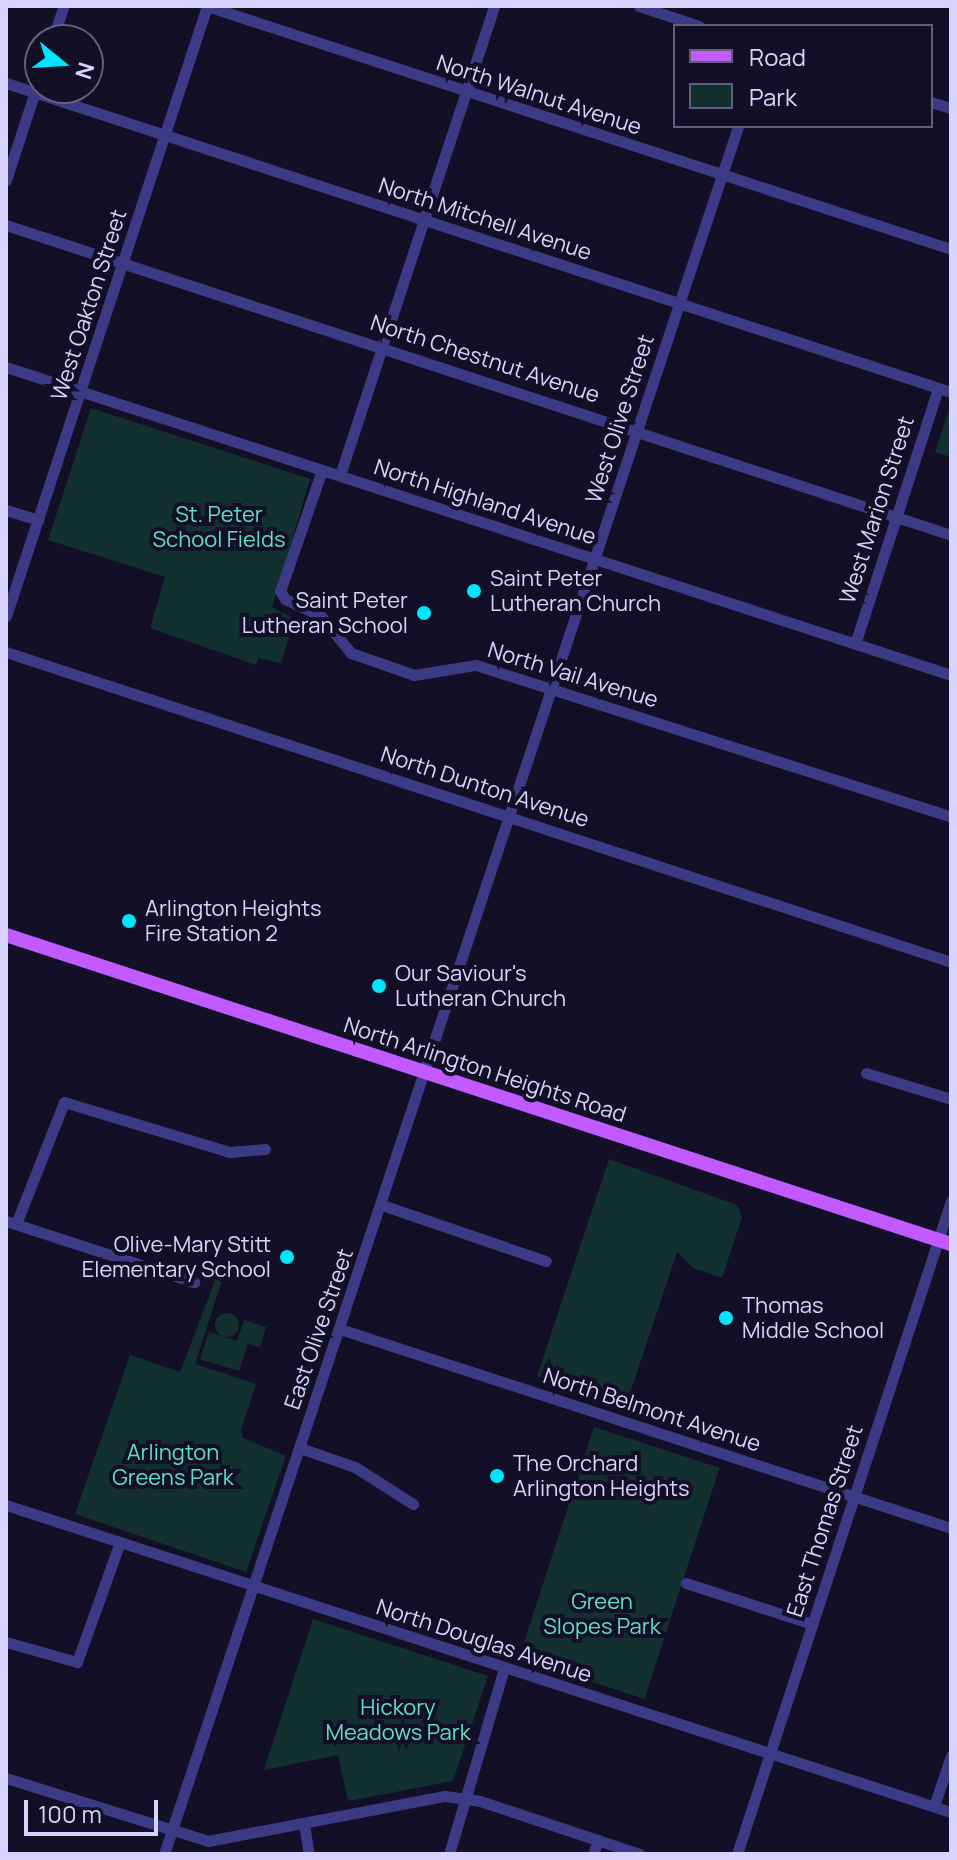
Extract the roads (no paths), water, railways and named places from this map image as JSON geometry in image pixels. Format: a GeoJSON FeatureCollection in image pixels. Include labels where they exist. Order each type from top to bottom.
{"type":"FeatureCollection","features":[{"type":"Feature","properties":{"kind":"main road","name":"North Arlington Heights Road"},"geometry":{"type":"LineString","coordinates":[[6,935],[425,1075],[944,1242]]}},
{"type":"Feature","properties":{"kind":"street","name":"North Walnut Avenue"},"geometry":{"type":"LineString","coordinates":[[207,6],[951,249]]}},
{"type":"Feature","properties":{"kind":"street","name":"West Oakton Street"},"geometry":{"type":"LineString","coordinates":[[6,616],[83,392],[207,6]]}},
{"type":"Feature","properties":{"kind":"street"},"geometry":{"type":"LineString","coordinates":[[340,475],[494,6]]}},
{"type":"Feature","properties":{"kind":"street"},"geometry":{"type":"LineString","coordinates":[[639,6],[693,24]]}},
{"type":"Feature","properties":{"kind":"street"},"geometry":{"type":"LineString","coordinates":[[6,180],[30,104]]}},
{"type":"Feature","properties":{"kind":"street","name":"North Mitchell Avenue"},"geometry":{"type":"LineString","coordinates":[[67,104],[951,392]]}},
{"type":"Feature","properties":{"kind":"street","name":"West Olive Street"},"geometry":{"type":"LineString","coordinates":[[512,816],[737,128]]}},
{"type":"Feature","properties":{"kind":"street","name":"North Chestnut Avenue"},"geometry":{"type":"LineString","coordinates":[[6,225],[383,346],[951,535]]}},
{"type":"Feature","properties":{"kind":"street","name":"North Highland Avenue"},"geometry":{"type":"LineString","coordinates":[[6,367],[951,675]]}},
{"type":"Feature","properties":{"kind":"street","name":"West Marion Street"},"geometry":{"type":"LineString","coordinates":[[855,644],[938,388]]}},
{"type":"Feature","properties":{"kind":"street","name":"North Vail Avenue"},"geometry":{"type":"LineString","coordinates":[[322,470],[280,591],[285,599],[320,615],[351,653],[403,672],[430,675],[476,665],[951,817]]}},
{"type":"Feature","properties":{"kind":"street"},"geometry":{"type":"LineString","coordinates":[[6,510],[39,520]]}},
{"type":"Feature","properties":{"kind":"street","name":"North Dunton Avenue"},"geometry":{"type":"LineString","coordinates":[[6,652],[951,962]]}},
{"type":"Feature","properties":{"kind":"street","name":"East Olive Street"},"geometry":{"type":"LineString","coordinates":[[164,1854],[512,816]]}},
{"type":"Feature","properties":{"kind":"street"},"geometry":{"type":"LineString","coordinates":[[866,1073],[951,1099]]}},
{"type":"Feature","properties":{"kind":"street"},"geometry":{"type":"LineString","coordinates":[[194,1282],[11,1222],[64,1102],[230,1152],[265,1149]]}},
{"type":"Feature","properties":{"kind":"street","name":"East Thomas Street"},"geometry":{"type":"LineString","coordinates":[[737,1854],[854,1496],[944,1242],[951,1201]]}},
{"type":"Feature","properties":{"kind":"street"},"geometry":{"type":"LineString","coordinates":[[382,1205],[546,1261]]}},
{"type":"Feature","properties":{"kind":"street","name":"North Belmont Avenue"},"geometry":{"type":"LineString","coordinates":[[340,1329],[951,1528]]}},
{"type":"Feature","properties":{"kind":"street"},"geometry":{"type":"LineString","coordinates":[[300,1448],[355,1467],[413,1504]]}},
{"type":"Feature","properties":{"kind":"street","name":"North Douglas Avenue"},"geometry":{"type":"LineString","coordinates":[[6,1505],[951,1812]]}},
{"type":"Feature","properties":{"kind":"street"},"geometry":{"type":"LineString","coordinates":[[6,1642],[77,1662],[120,1542]]}},
{"type":"Feature","properties":{"kind":"street"},"geometry":{"type":"LineString","coordinates":[[686,1583],[812,1624]]}},
{"type":"Feature","properties":{"kind":"street"},"geometry":{"type":"LineString","coordinates":[[449,1854],[504,1668]]}},
{"type":"Feature","properties":{"kind":"street"},"geometry":{"type":"LineString","coordinates":[[934,1806],[951,1756]]}},
{"type":"Feature","properties":{"kind":"street"},"geometry":{"type":"LineString","coordinates":[[6,1778],[208,1841],[464,1797],[639,1854]]}},
{"type":"Feature","properties":{"kind":"street"},"geometry":{"type":"LineString","coordinates":[[304,1824],[309,1854]]}},
{"type":"Feature","properties":{"kind":"street"},"geometry":{"type":"LineString","coordinates":[[593,1854],[598,1840]]}},
{"type":"Feature","properties":{"kind":"place","name":"Saint Peter Lutheran Church"},"geometry":{"type":"Point","coordinates":[474,591]}},
{"type":"Feature","properties":{"kind":"place","name":"Saint Peter Lutheran School"},"geometry":{"type":"Point","coordinates":[424,613]}},
{"type":"Feature","properties":{"kind":"place","name":"Arlington Heights Fire Station 2"},"geometry":{"type":"Point","coordinates":[129,921]}},
{"type":"Feature","properties":{"kind":"place","name":"Our Saviour's Lutheran Church"},"geometry":{"type":"Point","coordinates":[379,986]}},
{"type":"Feature","properties":{"kind":"place","name":"Olive-Mary Stitt Elementary School"},"geometry":{"type":"Point","coordinates":[287,1257]}},
{"type":"Feature","properties":{"kind":"place","name":"Thomas Middle School"},"geometry":{"type":"Point","coordinates":[726,1318]}},
{"type":"Feature","properties":{"kind":"place","name":"The Orchard Arlington Heights"},"geometry":{"type":"Point","coordinates":[497,1476]}},
{"type":"Feature","properties":{"kind":"park label","name":"St. Peter School Fields"},"geometry":{"type":"Point","coordinates":[219,526]}},
{"type":"Feature","properties":{"kind":"park label","name":"Arlington Greens Park"},"geometry":{"type":"Point","coordinates":[173,1464]}},
{"type":"Feature","properties":{"kind":"park label","name":"Green Slopes Park"},"geometry":{"type":"Point","coordinates":[602,1614]}},
{"type":"Feature","properties":{"kind":"park label","name":"Hickory Meadows Park"},"geometry":{"type":"Point","coordinates":[398,1720]}}]}
